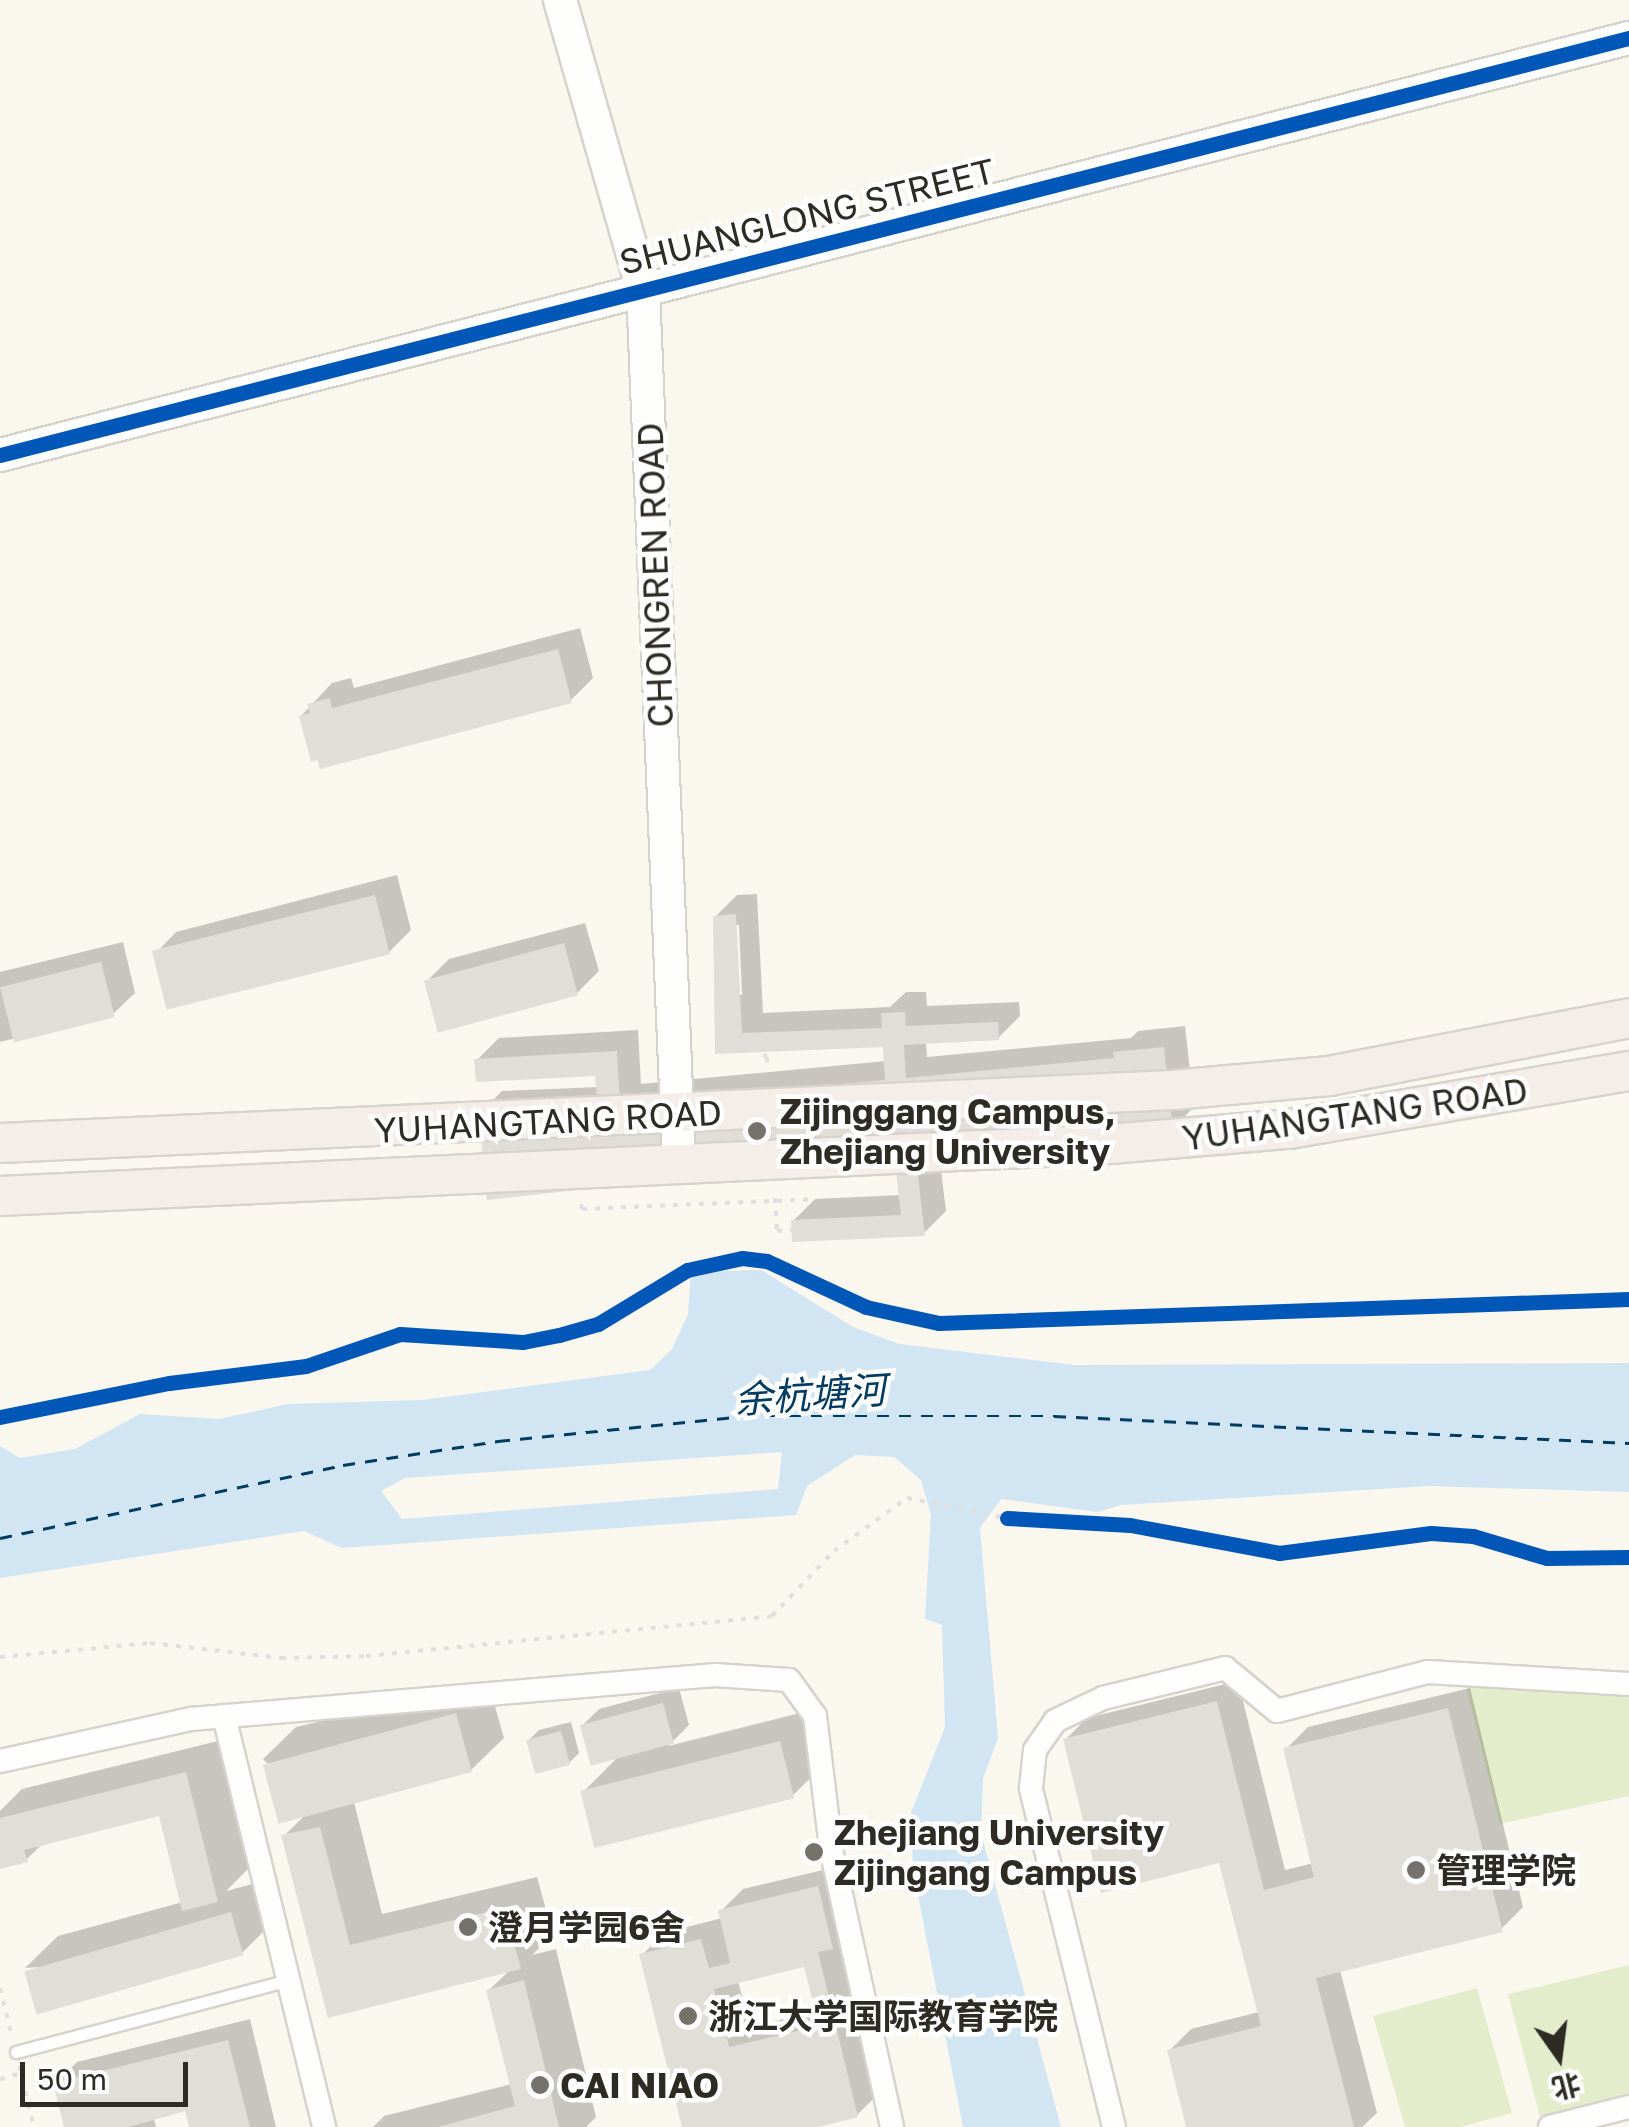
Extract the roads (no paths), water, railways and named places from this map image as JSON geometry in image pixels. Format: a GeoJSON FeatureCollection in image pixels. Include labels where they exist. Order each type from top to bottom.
{"type":"FeatureCollection","features":[{"type":"Feature","properties":{"kind":"main road","name":"YUHANGTANG ROAD"},"geometry":{"type":"LineString","coordinates":[[0,1143],[677,1112],[1329,1076],[1629,1018]]}},
{"type":"Feature","properties":{"kind":"main road","name":"YUHANGTANG ROAD"},"geometry":{"type":"LineString","coordinates":[[0,1196],[680,1161],[782,1162],[1289,1129],[1629,1071]]}},
{"type":"Feature","properties":{"kind":"street","name":"CHONGREN ROAD"},"geometry":{"type":"LineString","coordinates":[[560,0],[643,289],[680,1161]]}},
{"type":"Feature","properties":{"kind":"street","name":"SHUANGLONG STREET"},"geometry":{"type":"LineString","coordinates":[[0,454],[1629,38]]}},
{"type":"Feature","properties":{"kind":"street"},"geometry":{"type":"LineString","coordinates":[[1114,2127],[1031,1788],[1035,1750],[1055,1721],[1103,1698],[1225,1668],[1276,1711],[1428,1672],[1629,1684]]}},
{"type":"Feature","properties":{"kind":"street"},"geometry":{"type":"LineString","coordinates":[[0,1761],[224,1716],[716,1675],[789,1680],[815,1716],[831,1849],[892,2127]]}},
{"type":"Feature","properties":{"kind":"street"},"geometry":{"type":"LineString","coordinates":[[224,1716],[324,2127]]}},
{"type":"Feature","properties":{"kind":"street"},"geometry":{"type":"LineString","coordinates":[[1550,2127],[1629,2107]]}},
{"type":"Feature","properties":{"kind":"lane"},"geometry":{"type":"LineString","coordinates":[[16,2052],[288,1980]]}},
{"type":"Feature","properties":{"kind":"water","name":"余杭塘河"},"geometry":{"type":"Polygon","coordinates":[[[761,1270],[853,1327],[899,1344],[1075,1365],[1629,1363],[1629,1492],[1429,1486],[1121,1505],[1098,1512],[1001,1499],[980,1528],[998,1738],[983,1779],[981,1833],[1061,2127],[963,2127],[913,1869],[911,1813],[945,1727],[942,1625],[925,1619],[931,1515],[921,1480],[894,1457],[855,1455],[807,1486],[796,1515],[342,1548],[304,1531],[0,1578],[0,1446],[20,1458],[75,1449],[140,1414],[219,1419],[288,1404],[422,1400],[650,1370],[672,1349],[688,1314],[691,1272],[761,1270]],[[782,1452],[405,1478],[381,1491],[402,1519],[778,1489],[782,1452]]]}},
{"type":"Feature","properties":{"kind":"place","name":"Zijinggang Campus, Zhejiang University"},"geometry":{"type":"Point","coordinates":[757,1131]}},
{"type":"Feature","properties":{"kind":"place","name":"Zhejiang University Zijingang Campus"},"geometry":{"type":"Point","coordinates":[814,1852]}},
{"type":"Feature","properties":{"kind":"place","name":"管理学院"},"geometry":{"type":"Point","coordinates":[1416,1870]}},
{"type":"Feature","properties":{"kind":"place","name":"澄月学园6舍"},"geometry":{"type":"Point","coordinates":[468,1927]}},
{"type":"Feature","properties":{"kind":"place","name":"浙江大学国际教育学院"},"geometry":{"type":"Point","coordinates":[688,2016]}},
{"type":"Feature","properties":{"kind":"place","name":"CAI NIAO"},"geometry":{"type":"Point","coordinates":[540,2085]}}]}
